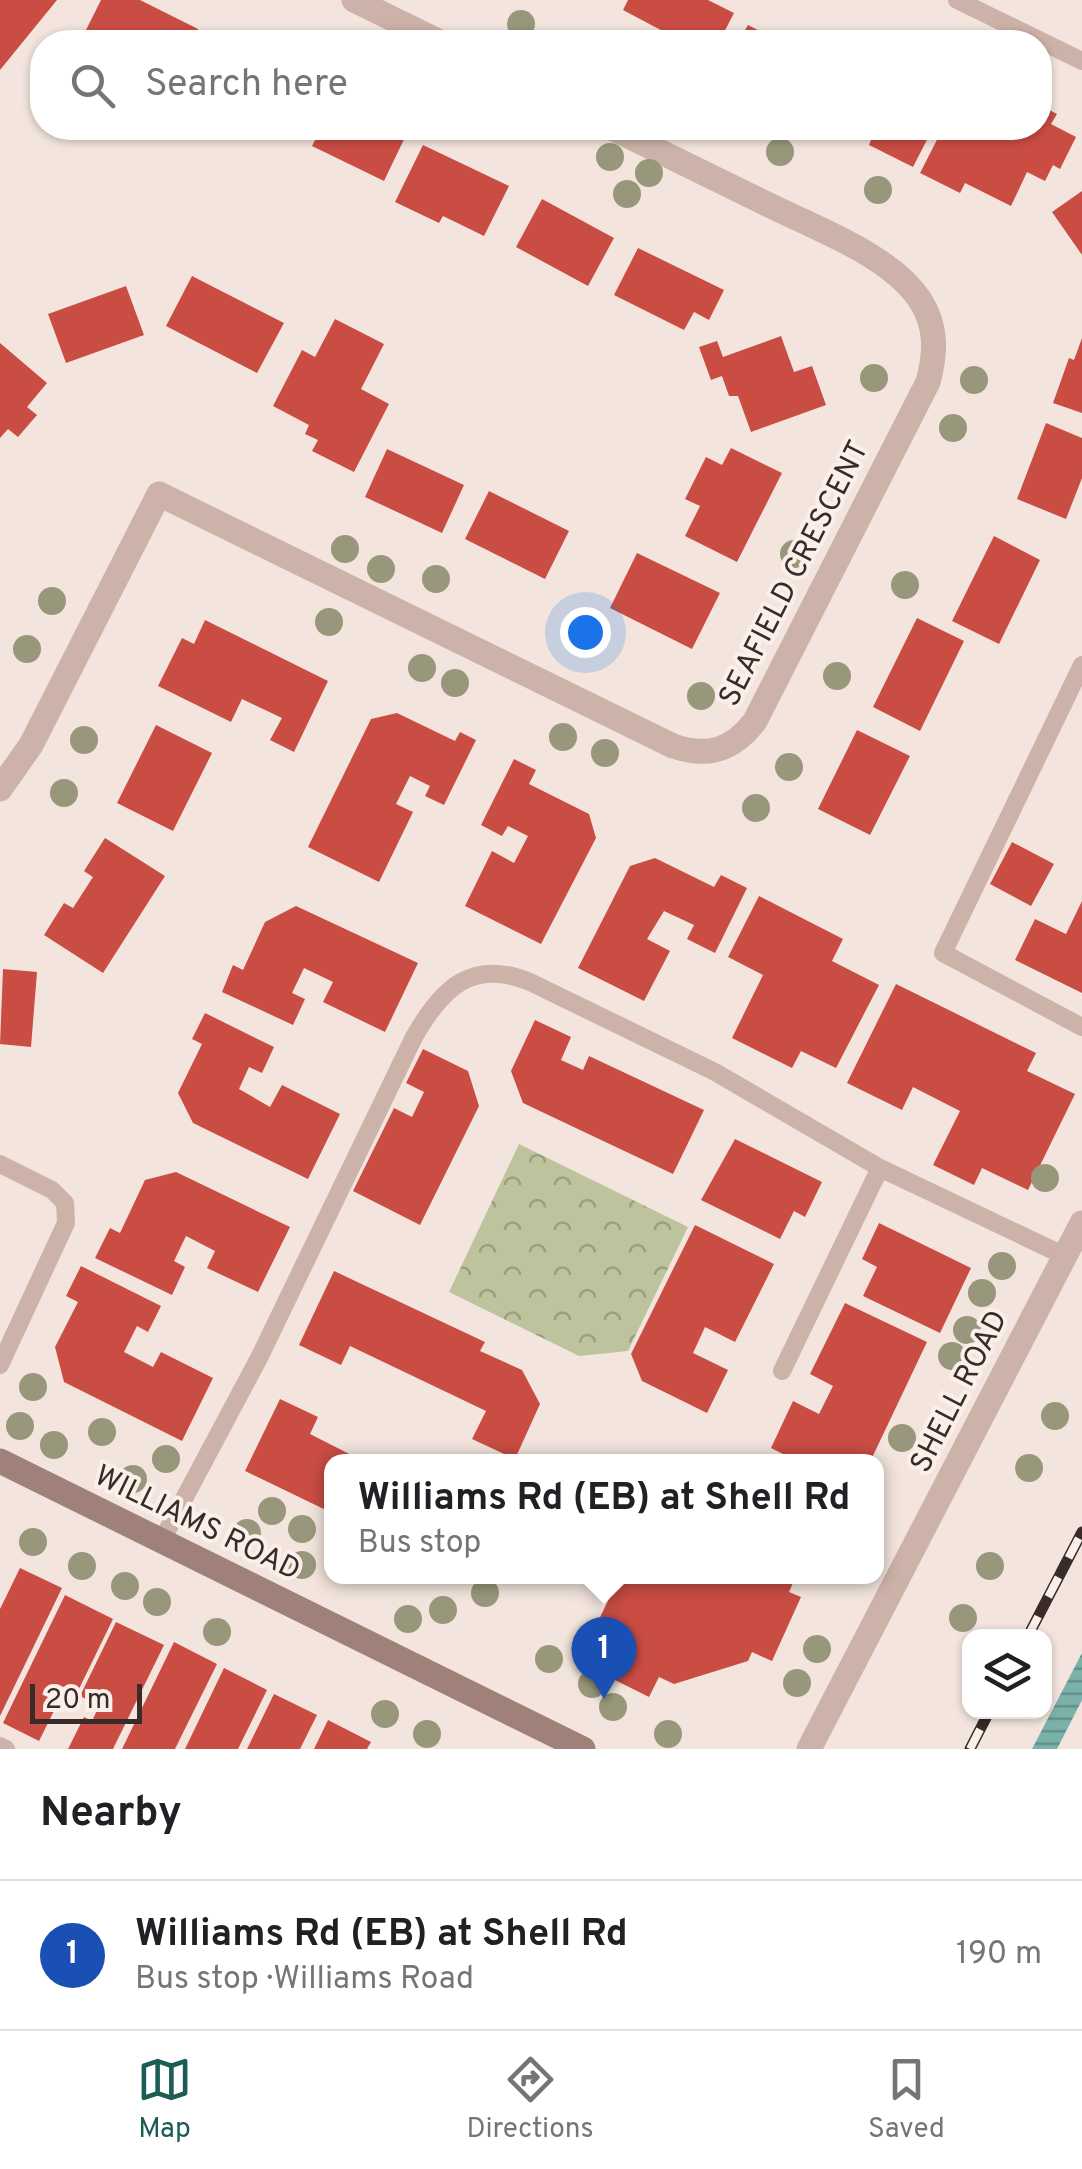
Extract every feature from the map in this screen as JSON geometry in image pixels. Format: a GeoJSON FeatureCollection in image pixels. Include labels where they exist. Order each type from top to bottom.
{"type":"FeatureCollection","features":[{"type":"Feature","properties":{"kind":"street"},"geometry":{"type":"LineString","coordinates":[[354,0],[415,30]]}},
{"type":"Feature","properties":{"kind":"street","name":"SEAFIELD CRESCENT"},"geometry":{"type":"LineString","coordinates":[[0,789],[31,745],[159,494],[673,746],[703,753],[718,751],[744,736],[756,721],[928,382],[935,342],[929,316],[918,297],[868,256],[636,140]]}},
{"type":"Feature","properties":{"kind":"street","name":"SHELL ROAD"},"geometry":{"type":"LineString","coordinates":[[809,1749],[1082,1223]]}},
{"type":"Feature","properties":{"kind":"street","name":"WILLIAMS ROAD"},"geometry":{"type":"LineString","coordinates":[[0,1461],[582,1749]]}},
{"type":"Feature","properties":{"kind":"lane"},"geometry":{"type":"LineString","coordinates":[[958,0],[1019,30]]}},
{"type":"Feature","properties":{"kind":"lane"},"geometry":{"type":"LineString","coordinates":[[1052,46],[1082,61]]}},
{"type":"Feature","properties":{"kind":"lane"},"geometry":{"type":"LineString","coordinates":[[1082,665],[943,954],[1082,1027]]}},
{"type":"Feature","properties":{"kind":"lane"},"geometry":{"type":"LineString","coordinates":[[162,1540],[259,1358],[414,1037],[452,986],[472,976],[512,975],[547,990],[715,1072],[880,1168],[1065,1256]]}},
{"type":"Feature","properties":{"kind":"lane"},"geometry":{"type":"LineString","coordinates":[[0,1164],[52,1190],[65,1203],[66,1223],[0,1364]]}},
{"type":"Feature","properties":{"kind":"lane"},"geometry":{"type":"LineString","coordinates":[[782,1371],[880,1168]]}},
{"type":"Feature","properties":{"kind":"green space"},"geometry":{"type":"Polygon","coordinates":[[[519,1144],[688,1227],[628,1351],[579,1356],[449,1292],[519,1144]]]}},
{"type":"Feature","properties":{"kind":"water"},"geometry":{"type":"Polygon","coordinates":[[[1082,1653],[1082,1700],[1057,1749],[1032,1749],[1048,1719],[1052,1719],[1052,1711],[1082,1653]]]}},
{"type":"Feature","properties":{"kind":"building"},"geometry":{"type":"Polygon","coordinates":[[[0,0],[57,0],[30,30],[0,70],[0,0]]]}},
{"type":"Feature","properties":{"kind":"building"},"geometry":{"type":"Polygon","coordinates":[[[101,0],[140,0],[198,29],[197,30],[86,30],[101,0]]]}},
{"type":"Feature","properties":{"kind":"building"},"geometry":{"type":"Polygon","coordinates":[[[628,0],[708,0],[734,13],[725,30],[661,30],[623,10],[628,0]]]}},
{"type":"Feature","properties":{"kind":"building"},"geometry":{"type":"Polygon","coordinates":[[[1052,125],[1076,137],[1060,169],[1053,165],[1045,181],[1027,172],[1011,206],[965,183],[960,193],[920,173],[937,140],[1052,140],[1052,125]]]}},
{"type":"Feature","properties":{"kind":"building"},"geometry":{"type":"Polygon","coordinates":[[[315,140],[404,140],[384,181],[312,146],[315,140]]]}},
{"type":"Feature","properties":{"kind":"building"},"geometry":{"type":"Polygon","coordinates":[[[871,140],[927,140],[913,167],[869,145],[871,140]]]}},
{"type":"Feature","properties":{"kind":"building"},"geometry":{"type":"Polygon","coordinates":[[[423,145],[509,186],[484,236],[443,216],[439,223],[395,202],[423,145]]]}},
{"type":"Feature","properties":{"kind":"building"},"geometry":{"type":"Polygon","coordinates":[[[1082,191],[1082,255],[1052,212],[1082,191]]]}},
{"type":"Feature","properties":{"kind":"building"},"geometry":{"type":"Polygon","coordinates":[[[542,199],[614,238],[588,286],[516,247],[542,199]]]}},
{"type":"Feature","properties":{"kind":"building"},"geometry":{"type":"Polygon","coordinates":[[[638,248],[724,290],[709,320],[694,312],[684,330],[614,295],[638,248]]]}},
{"type":"Feature","properties":{"kind":"building"},"geometry":{"type":"Polygon","coordinates":[[[192,276],[284,323],[257,373],[166,326],[192,276]]]}},
{"type":"Feature","properties":{"kind":"building"},"geometry":{"type":"Polygon","coordinates":[[[126,286],[144,335],[66,363],[48,314],[126,286]]]}},
{"type":"Feature","properties":{"kind":"building"},"geometry":{"type":"Polygon","coordinates":[[[335,319],[384,344],[361,389],[389,404],[354,472],[312,451],[318,440],[305,434],[309,425],[273,406],[302,350],[315,357],[335,319]]]}},
{"type":"Feature","properties":{"kind":"building"},"geometry":{"type":"Polygon","coordinates":[[[781,336],[794,372],[812,366],[826,405],[751,432],[738,396],[729,396],[722,376],[711,380],[699,347],[717,341],[723,357],[781,336]]]}},
{"type":"Feature","properties":{"kind":"building"},"geometry":{"type":"Polygon","coordinates":[[[1082,338],[1082,413],[1053,403],[1069,358],[1074,360],[1082,338]]]}},
{"type":"Feature","properties":{"kind":"building"},"geometry":{"type":"Polygon","coordinates":[[[0,343],[47,383],[27,407],[37,415],[18,437],[8,429],[0,438],[0,343]]]}},
{"type":"Feature","properties":{"kind":"building"},"geometry":{"type":"Polygon","coordinates":[[[1046,423],[1082,438],[1082,478],[1066,519],[1017,499],[1046,423]]]}},
{"type":"Feature","properties":{"kind":"building"},"geometry":{"type":"Polygon","coordinates":[[[731,448],[782,473],[737,562],[685,536],[700,506],[685,499],[706,457],[722,465],[731,448]]]}},
{"type":"Feature","properties":{"kind":"building"},"geometry":{"type":"Polygon","coordinates":[[[387,449],[464,485],[442,533],[365,497],[387,449]]]}},
{"type":"Feature","properties":{"kind":"building"},"geometry":{"type":"Polygon","coordinates":[[[489,491],[569,531],[545,579],[465,539],[489,491]]]}},
{"type":"Feature","properties":{"kind":"building"},"geometry":{"type":"Polygon","coordinates":[[[994,536],[1040,560],[999,644],[952,621],[994,536]]]}},
{"type":"Feature","properties":{"kind":"building"},"geometry":{"type":"Polygon","coordinates":[[[637,553],[720,593],[692,649],[610,608],[637,553]]]}},
{"type":"Feature","properties":{"kind":"building"},"geometry":{"type":"Polygon","coordinates":[[[917,618],[964,641],[920,731],[873,707],[917,618]]]}},
{"type":"Feature","properties":{"kind":"building"},"geometry":{"type":"Polygon","coordinates":[[[205,620],[328,681],[294,752],[270,740],[282,718],[242,699],[231,722],[158,686],[182,638],[194,644],[205,620]]]}},
{"type":"Feature","properties":{"kind":"building"},"geometry":{"type":"Polygon","coordinates":[[[397,713],[455,741],[460,732],[476,740],[444,805],[425,796],[430,786],[410,776],[396,804],[413,812],[379,882],[308,847],[371,719],[397,713]]]}},
{"type":"Feature","properties":{"kind":"building"},"geometry":{"type":"Polygon","coordinates":[[[156,725],[212,753],[173,831],[117,803],[156,725]]]}},
{"type":"Feature","properties":{"kind":"building"},"geometry":{"type":"Polygon","coordinates":[[[857,730],[910,756],[870,835],[818,809],[857,730]]]}},
{"type":"Feature","properties":{"kind":"building"},"geometry":{"type":"Polygon","coordinates":[[[514,759],[536,770],[529,784],[589,814],[596,838],[541,944],[465,906],[492,851],[514,863],[528,836],[508,826],[502,836],[481,825],[514,759]]]}},
{"type":"Feature","properties":{"kind":"building"},"geometry":{"type":"Polygon","coordinates":[[[105,838],[165,876],[103,973],[44,935],[64,903],[73,908],[93,877],[84,871],[105,838]]]}},
{"type":"Feature","properties":{"kind":"building"},"geometry":{"type":"Polygon","coordinates":[[[1012,842],[1054,864],[1031,906],[990,884],[1012,842]]]}},
{"type":"Feature","properties":{"kind":"building"},"geometry":{"type":"Polygon","coordinates":[[[655,858],[714,887],[721,875],[747,888],[715,953],[687,939],[694,925],[664,911],[647,939],[670,951],[644,1001],[578,968],[630,866],[655,858]]]}},
{"type":"Feature","properties":{"kind":"building"},"geometry":{"type":"Polygon","coordinates":[[[759,896],[843,939],[832,961],[879,985],[836,1068],[801,1051],[792,1068],[732,1038],[763,975],[728,957],[759,896]]]}},
{"type":"Feature","properties":{"kind":"building"},"geometry":{"type":"Polygon","coordinates":[[[1082,901],[1082,993],[1015,960],[1035,919],[1066,934],[1082,901]]]}},
{"type":"Feature","properties":{"kind":"building"},"geometry":{"type":"Polygon","coordinates":[[[296,906],[418,963],[385,1032],[323,1002],[333,982],[304,968],[292,993],[305,999],[293,1025],[222,992],[233,965],[243,970],[265,922],[296,906]]]}},
{"type":"Feature","properties":{"kind":"building"},"geometry":{"type":"Polygon","coordinates":[[[3,969],[37,972],[31,1047],[0,1044],[3,969]]]}},
{"type":"Feature","properties":{"kind":"building"},"geometry":{"type":"Polygon","coordinates":[[[896,984],[1036,1053],[1027,1071],[1075,1094],[1028,1190],[982,1168],[974,1185],[933,1165],[960,1111],[913,1087],[902,1110],[847,1083],[896,984]]]}},
{"type":"Feature","properties":{"kind":"building"},"geometry":{"type":"Polygon","coordinates":[[[205,1013],[274,1047],[262,1073],[249,1067],[239,1089],[270,1107],[282,1085],[340,1114],[308,1179],[193,1123],[178,1093],[202,1044],[192,1039],[205,1013]]]}},
{"type":"Feature","properties":{"kind":"building"},"geometry":{"type":"Polygon","coordinates":[[[535,1020],[571,1037],[561,1060],[583,1070],[589,1056],[704,1110],[673,1174],[523,1103],[511,1071],[535,1020]]]}},
{"type":"Feature","properties":{"kind":"building"},"geometry":{"type":"Polygon","coordinates":[[[423,1049],[468,1071],[479,1106],[420,1225],[353,1191],[394,1108],[412,1117],[424,1092],[406,1083],[423,1049]]]}},
{"type":"Feature","properties":{"kind":"building"},"geometry":{"type":"Polygon","coordinates":[[[735,1139],[822,1182],[805,1217],[794,1211],[780,1239],[701,1200],[735,1139]]]}},
{"type":"Feature","properties":{"kind":"building"},"geometry":{"type":"Polygon","coordinates":[[[176,1172],[290,1227],[258,1292],[207,1268],[215,1251],[186,1236],[174,1261],[185,1267],[172,1295],[95,1258],[110,1228],[120,1233],[145,1180],[176,1172]]]}},
{"type":"Feature","properties":{"kind":"building"},"geometry":{"type":"Polygon","coordinates":[[[879,1223],[971,1268],[940,1333],[863,1296],[877,1267],[862,1259],[879,1223]]]}},
{"type":"Feature","properties":{"kind":"building"},"geometry":{"type":"Polygon","coordinates":[[[695,1225],[774,1264],[735,1342],[705,1327],[693,1353],[728,1370],[707,1413],[642,1381],[631,1354],[695,1225]]]}},
{"type":"Feature","properties":{"kind":"building"},"geometry":{"type":"Polygon","coordinates":[[[81,1266],[161,1306],[148,1332],[137,1326],[124,1352],[153,1367],[161,1352],[213,1378],[182,1441],[64,1382],[55,1347],[78,1302],[66,1296],[81,1266]]]}},
{"type":"Feature","properties":{"kind":"building"},"geometry":{"type":"Polygon","coordinates":[[[334,1271],[485,1342],[480,1351],[522,1370],[540,1404],[517,1454],[504,1454],[472,1439],[486,1411],[350,1346],[341,1365],[299,1345],[334,1271]]]}},
{"type":"Feature","properties":{"kind":"building"},"geometry":{"type":"Polygon","coordinates":[[[845,1303],[927,1342],[874,1454],[783,1454],[771,1448],[793,1401],[819,1414],[833,1386],[810,1374],[845,1303]]]}},
{"type":"Feature","properties":{"kind":"building"},"geometry":{"type":"Polygon","coordinates":[[[280,1399],[318,1417],[310,1434],[349,1454],[324,1454],[324,1509],[245,1471],[280,1399]]]}},
{"type":"Feature","properties":{"kind":"building"},"geometry":{"type":"Polygon","coordinates":[[[20,1568],[62,1588],[0,1716],[0,1609],[20,1568]]]}},
{"type":"Feature","properties":{"kind":"building"},"geometry":{"type":"Polygon","coordinates":[[[616,1584],[792,1584],[789,1592],[801,1597],[772,1661],[752,1652],[748,1661],[674,1684],[659,1677],[649,1697],[605,1675],[615,1656],[588,1642],[616,1584]]]}},
{"type":"Feature","properties":{"kind":"building"},"geometry":{"type":"Polygon","coordinates":[[[65,1595],[113,1619],[77,1693],[57,1684],[49,1698],[58,1703],[39,1741],[3,1723],[65,1595]]]}},
{"type":"Feature","properties":{"kind":"building"},"geometry":{"type":"Polygon","coordinates":[[[116,1622],[164,1645],[113,1749],[68,1749],[84,1717],[92,1721],[99,1706],[80,1696],[116,1622]]]}},
{"type":"Feature","properties":{"kind":"building"},"geometry":{"type":"Polygon","coordinates":[[[174,1642],[217,1664],[175,1749],[122,1749],[174,1642]]]}},
{"type":"Feature","properties":{"kind":"building"},"geometry":{"type":"Polygon","coordinates":[[[224,1668],[267,1690],[238,1749],[185,1749],[224,1668]]]}},
{"type":"Feature","properties":{"kind":"building"},"geometry":{"type":"Polygon","coordinates":[[[274,1694],[317,1715],[300,1749],[247,1749],[274,1694]]]}},
{"type":"Feature","properties":{"kind":"building"},"geometry":{"type":"Polygon","coordinates":[[[328,1720],[371,1742],[367,1749],[314,1749],[328,1720]]]}},
{"type":"Feature","properties":{"kind":"railway"},"geometry":{"type":"LineString","coordinates":[[1032,1629],[1082,1532]]}},
{"type":"Feature","properties":{"kind":"railway"},"geometry":{"type":"LineString","coordinates":[[970,1749],[985,1719]]}},
{"type":"Feature","properties":{"kind":"place","name":"Williams Rd (EB) at Shell Rd"},"geometry":{"type":"Point","coordinates":[604,1699]}}]}
